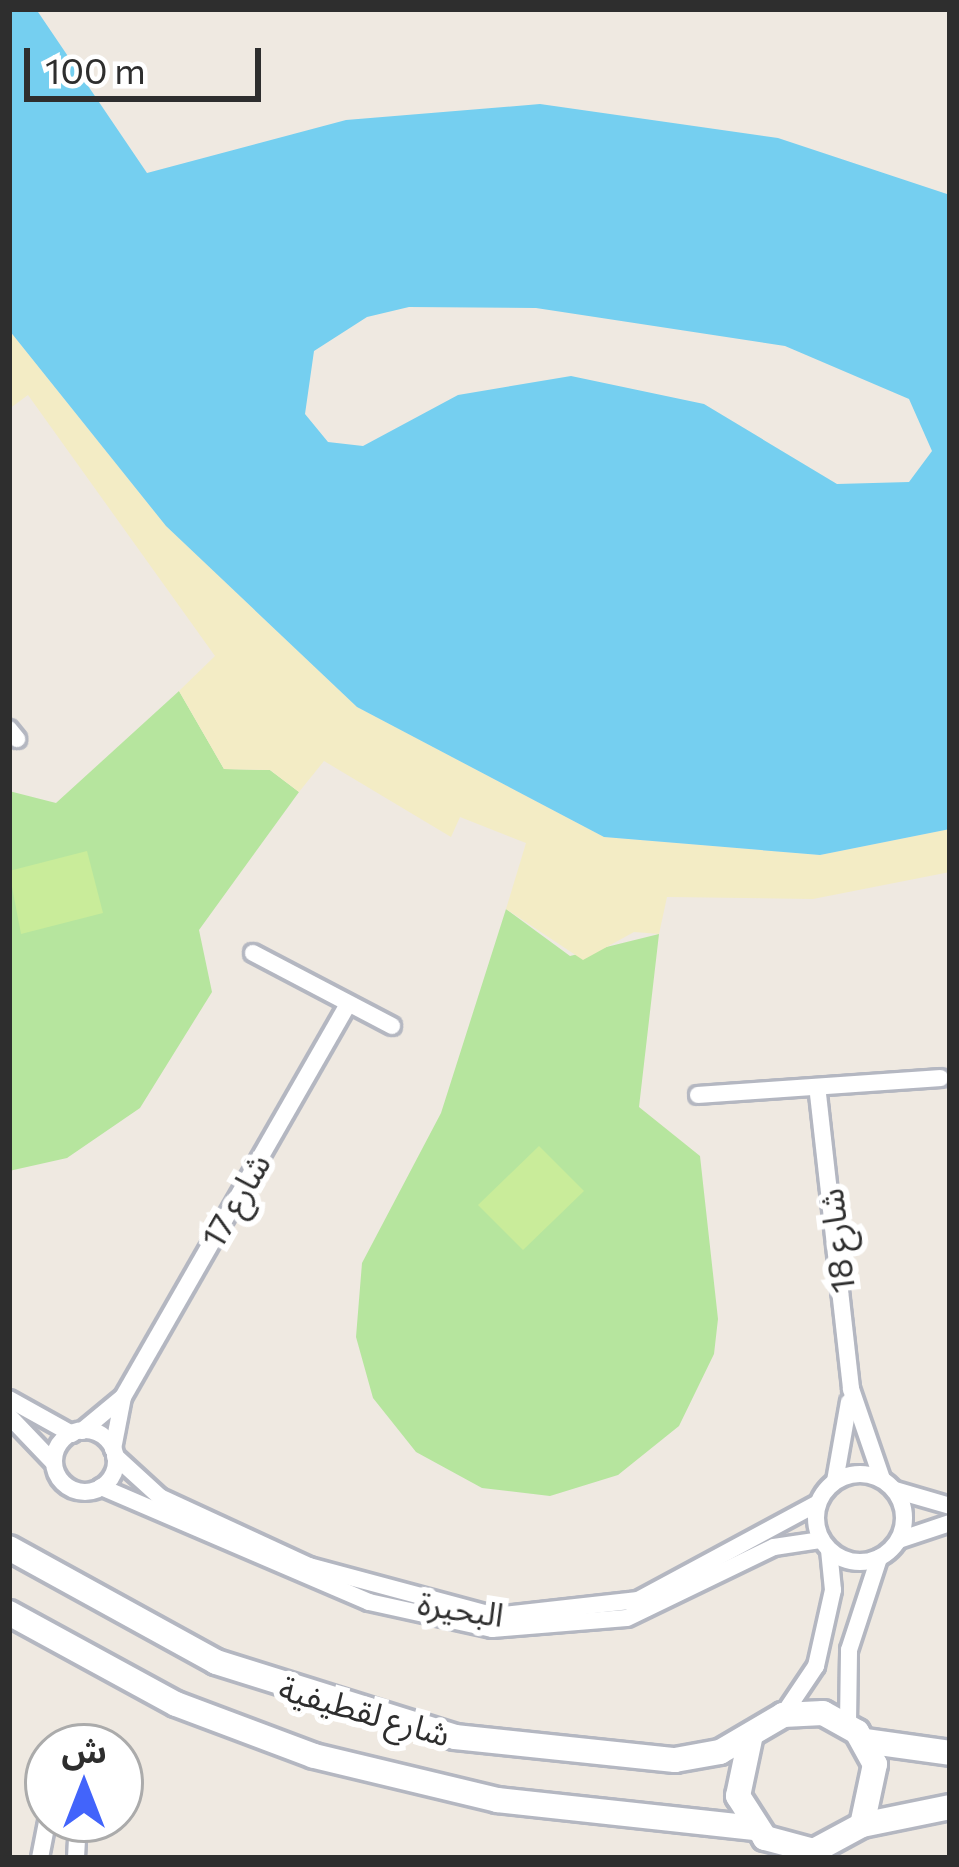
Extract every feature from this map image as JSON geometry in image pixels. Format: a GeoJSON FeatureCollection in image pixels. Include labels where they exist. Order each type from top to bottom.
{"type":"FeatureCollection","features":[{"type":"Feature","properties":{"kind":"street"},"geometry":{"type":"LineString","coordinates":[[253,953],[392,1026]]}},
{"type":"Feature","properties":{"kind":"street","name":"شارع 17"},"geometry":{"type":"LineString","coordinates":[[101,1487],[114,1452],[123,1396],[348,1004]]}},
{"type":"Feature","properties":{"kind":"street"},"geometry":{"type":"LineString","coordinates":[[698,1095],[818,1094],[940,1078]]}},
{"type":"Feature","properties":{"kind":"street","name":"شارع 18"},"geometry":{"type":"LineString","coordinates":[[818,1094],[851,1389],[889,1485]]}},
{"type":"Feature","properties":{"kind":"street","name":"شارع 18"},"geometry":{"type":"LineString","coordinates":[[835,1481],[851,1389]]}},
{"type":"Feature","properties":{"kind":"street","name":"شارع 17"},"geometry":{"type":"LineString","coordinates":[[54,1464],[77,1432],[123,1396]]}},
{"type":"Feature","properties":{"kind":"street"},"geometry":{"type":"LineString","coordinates":[[9,1399],[77,1432]]}},
{"type":"Feature","properties":{"kind":"street"},"geometry":{"type":"LineString","coordinates":[[9,1416],[54,1464]]}},
{"type":"Feature","properties":{"kind":"street","name":"البحيرة"},"geometry":{"type":"LineString","coordinates":[[77,1432],[114,1452],[160,1497],[262,1553]]}},
{"type":"Feature","properties":{"kind":"street","name":"البحيرة"},"geometry":{"type":"LineString","coordinates":[[54,1464],[71,1489],[101,1487],[262,1553],[477,1620],[588,1614],[689,1584],[774,1547],[825,1544]]}},
{"type":"Feature","properties":{"kind":"street"},"geometry":{"type":"LineString","coordinates":[[950,1506],[889,1485],[835,1481],[818,1504],[833,1589],[821,1645],[783,1715],[750,1739],[736,1784],[770,1842],[800,1851],[836,1850],[862,1825],[877,1790],[856,1732],[849,1650],[862,1597],[879,1558],[899,1540],[950,1522]]}},
{"type":"Feature","properties":{"kind":"street"},"geometry":{"type":"LineString","coordinates":[[889,1485],[899,1540]]}},
{"type":"Feature","properties":{"kind":"street","name":"البحيرة"},"geometry":{"type":"LineString","coordinates":[[689,1584],[818,1504]]}},
{"type":"Feature","properties":{"kind":"street"},"geometry":{"type":"LineString","coordinates":[[825,1544],[879,1558]]}},
{"type":"Feature","properties":{"kind":"street","name":"شارع لقطيفية"},"geometry":{"type":"LineString","coordinates":[[9,1548],[164,1638],[364,1716],[573,1756],[675,1760],[750,1739]]}},
{"type":"Feature","properties":{"kind":"street"},"geometry":{"type":"LineString","coordinates":[[833,1589],[862,1597]]}},
{"type":"Feature","properties":{"kind":"street","name":"شارع لقطيفية"},"geometry":{"type":"LineString","coordinates":[[9,1612],[176,1704],[332,1761],[497,1800],[770,1842]]}},
{"type":"Feature","properties":{"kind":"street"},"geometry":{"type":"LineString","coordinates":[[821,1645],[849,1650]]}},
{"type":"Feature","properties":{"kind":"street"},"geometry":{"type":"LineString","coordinates":[[783,1715],[950,1753]]}},
{"type":"Feature","properties":{"kind":"street"},"geometry":{"type":"LineString","coordinates":[[862,1825],[950,1807]]}},
{"type":"Feature","properties":{"kind":"green space"},"geometry":{"type":"Polygon","coordinates":[[[179,691],[224,769],[270,770],[299,792],[199,930],[212,992],[140,1108],[67,1158],[9,1171],[9,791],[56,803],[179,691]]]}},
{"type":"Feature","properties":{"kind":"green space"},"geometry":{"type":"Polygon","coordinates":[[[87,851],[103,913],[21,934],[9,871],[87,851]]]}},
{"type":"Feature","properties":{"kind":"green space"},"geometry":{"type":"Polygon","coordinates":[[[506,909],[570,956],[659,934],[639,1107],[700,1156],[718,1319],[714,1354],[679,1426],[618,1475],[550,1496],[482,1488],[416,1452],[373,1398],[356,1337],[362,1263],[441,1113],[506,909]]]}},
{"type":"Feature","properties":{"kind":"green space"},"geometry":{"type":"Polygon","coordinates":[[[539,1146],[584,1191],[523,1250],[478,1205],[539,1146]]]}},
{"type":"Feature","properties":{"kind":"sand"},"geometry":{"type":"Polygon","coordinates":[[[9,330],[166,526],[357,707],[604,837],[820,855],[950,829],[950,872],[813,899],[667,897],[659,934],[634,932],[583,960],[506,909],[526,843],[460,817],[451,837],[324,761],[299,792],[270,770],[224,769],[179,691],[215,656],[28,395],[9,409],[9,330]]]}},
{"type":"Feature","properties":{"kind":"water"},"geometry":{"type":"Polygon","coordinates":[[[9,9],[36,9],[147,173],[346,120],[540,104],[778,138],[950,195],[950,829],[820,855],[604,837],[357,707],[166,526],[9,330],[9,9]],[[409,307],[367,317],[314,351],[305,414],[328,442],[363,446],[458,395],[571,376],[704,404],[837,484],[909,482],[932,451],[909,399],[785,346],[536,308],[409,307]]]}}]}
